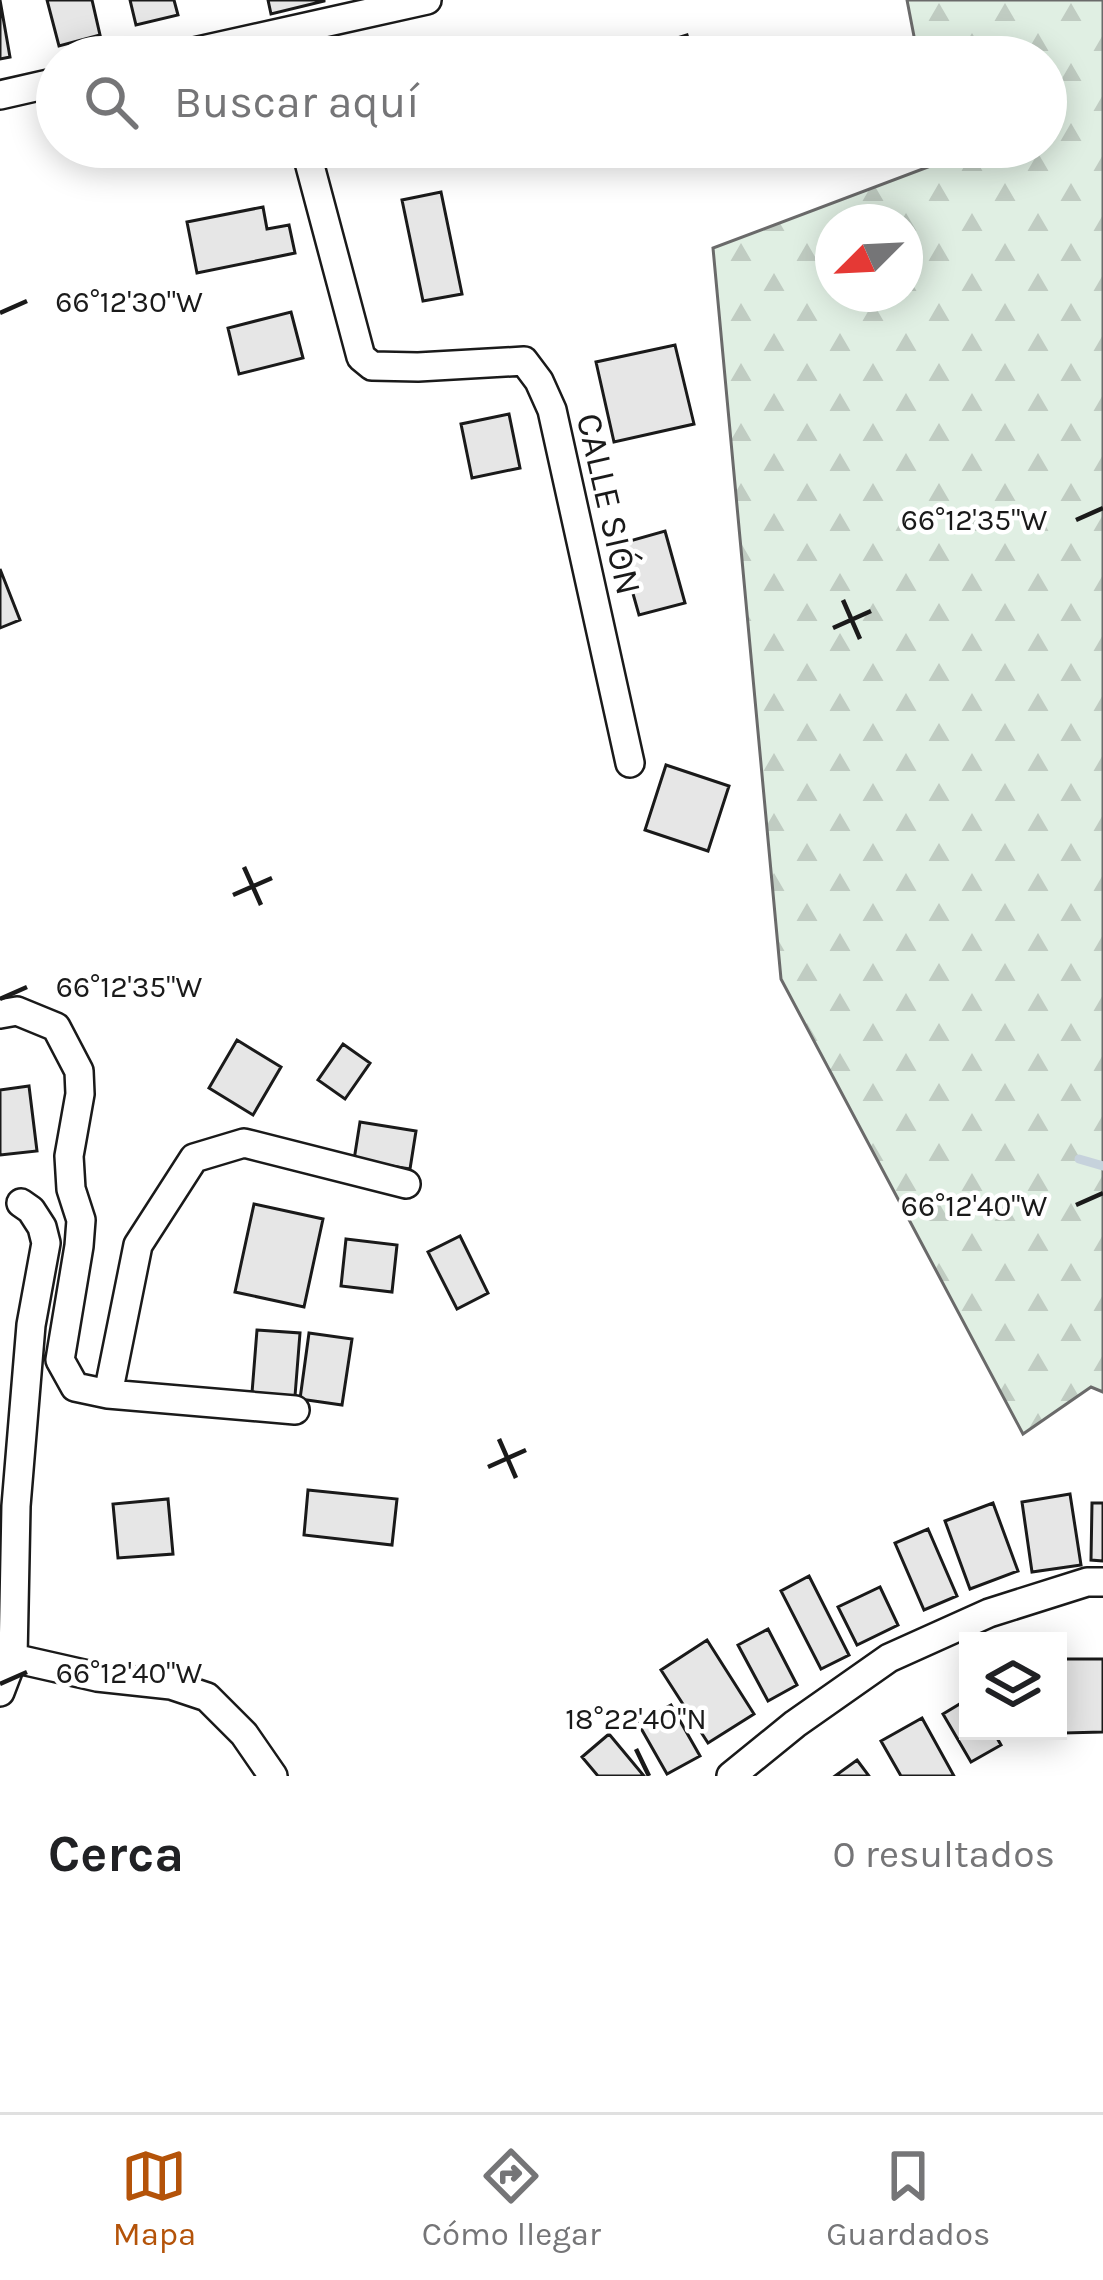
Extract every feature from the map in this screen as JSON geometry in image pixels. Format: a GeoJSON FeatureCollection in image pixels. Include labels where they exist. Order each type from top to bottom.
{"type":"FeatureCollection","features":[{"type":"Feature","properties":{"kind":"street"},"geometry":{"type":"LineString","coordinates":[[309,36],[427,0]]}},
{"type":"Feature","properties":{"kind":"street"},"geometry":{"type":"LineString","coordinates":[[0,95],[36,87]]}},
{"type":"Feature","properties":{"kind":"street","name":"CALLE SIÓN"},"geometry":{"type":"LineString","coordinates":[[311,168],[361,357],[372,366],[524,361],[539,381],[552,410],[630,763]]}},
{"type":"Feature","properties":{"kind":"street"},"geometry":{"type":"LineString","coordinates":[[0,1014],[17,1011],[56,1027],[79,1071],[80,1094],[69,1156],[71,1190],[81,1220],[80,1246],[60,1360],[75,1387],[295,1410]]}},
{"type":"Feature","properties":{"kind":"street"},"geometry":{"type":"LineString","coordinates":[[108,1394],[137,1245],[194,1159],[244,1143],[406,1184]]}},
{"type":"Feature","properties":{"kind":"street"},"geometry":{"type":"LineString","coordinates":[[0,1692],[13,1658],[8,1504],[46,1243],[42,1227],[21,1203]]}},
{"type":"Feature","properties":{"kind":"street"},"geometry":{"type":"LineString","coordinates":[[731,1776],[889,1658],[989,1613],[1087,1582],[1103,1582]]}},
{"type":"Feature","properties":{"kind":"street"},"geometry":{"type":"LineString","coordinates":[[13,1658],[97,1677],[171,1685],[207,1697],[244,1734],[273,1776]]}},
{"type":"Feature","properties":{"kind":"green space"},"geometry":{"type":"Polygon","coordinates":[[[907,0],[1103,0],[1103,1392],[1091,1387],[1023,1434],[781,979],[713,248],[815,210],[815,312],[923,312],[923,204],[830,204],[925,168],[1067,168],[1067,36],[914,36],[907,0]]]}},
{"type":"Feature","properties":{"kind":"building"},"geometry":{"type":"Polygon","coordinates":[[[0,0],[10,57],[0,59],[0,0]]]}},
{"type":"Feature","properties":{"kind":"building"},"geometry":{"type":"Polygon","coordinates":[[[47,0],[92,0],[100,35],[56,36],[47,0]]]}},
{"type":"Feature","properties":{"kind":"building"},"geometry":{"type":"Polygon","coordinates":[[[130,0],[174,0],[178,15],[136,25],[130,0]]]}},
{"type":"Feature","properties":{"kind":"building"},"geometry":{"type":"Polygon","coordinates":[[[268,0],[324,0],[324,1],[271,14],[268,0]]]}},
{"type":"Feature","properties":{"kind":"building"},"geometry":{"type":"Polygon","coordinates":[[[441,192],[462,294],[423,301],[402,200],[441,192]]]}},
{"type":"Feature","properties":{"kind":"building"},"geometry":{"type":"Polygon","coordinates":[[[263,207],[267,229],[289,225],[295,253],[197,273],[187,222],[263,207]]]}},
{"type":"Feature","properties":{"kind":"building"},"geometry":{"type":"Polygon","coordinates":[[[291,312],[303,358],[239,374],[228,328],[291,312]]]}},
{"type":"Feature","properties":{"kind":"building"},"geometry":{"type":"Polygon","coordinates":[[[675,345],[694,424],[614,442],[596,362],[675,345]]]}},
{"type":"Feature","properties":{"kind":"building"},"geometry":{"type":"Polygon","coordinates":[[[509,414],[520,468],[472,478],[461,424],[509,414]]]}},
{"type":"Feature","properties":{"kind":"building"},"geometry":{"type":"Polygon","coordinates":[[[665,531],[685,603],[639,615],[619,544],[665,531]]]}},
{"type":"Feature","properties":{"kind":"building"},"geometry":{"type":"Polygon","coordinates":[[[0,569],[20,620],[0,628],[0,569]]]}},
{"type":"Feature","properties":{"kind":"building"},"geometry":{"type":"Polygon","coordinates":[[[666,765],[729,786],[708,851],[645,830],[666,765]]]}},
{"type":"Feature","properties":{"kind":"building"},"geometry":{"type":"Polygon","coordinates":[[[237,1040],[281,1067],[253,1115],[209,1088],[237,1040]]]}},
{"type":"Feature","properties":{"kind":"building"},"geometry":{"type":"Polygon","coordinates":[[[343,1044],[370,1063],[345,1099],[318,1080],[343,1044]]]}},
{"type":"Feature","properties":{"kind":"building"},"geometry":{"type":"Polygon","coordinates":[[[29,1086],[37,1151],[0,1155],[0,1090],[29,1086]]]}},
{"type":"Feature","properties":{"kind":"building"},"geometry":{"type":"Polygon","coordinates":[[[360,1122],[416,1131],[410,1169],[354,1160],[360,1122]]]}},
{"type":"Feature","properties":{"kind":"building"},"geometry":{"type":"Polygon","coordinates":[[[254,1204],[323,1219],[304,1307],[235,1292],[254,1204]]]}},
{"type":"Feature","properties":{"kind":"building"},"geometry":{"type":"Polygon","coordinates":[[[460,1236],[488,1293],[457,1309],[428,1252],[460,1236]]]}},
{"type":"Feature","properties":{"kind":"building"},"geometry":{"type":"Polygon","coordinates":[[[346,1239],[397,1245],[392,1292],[341,1286],[346,1239]]]}},
{"type":"Feature","properties":{"kind":"building"},"geometry":{"type":"Polygon","coordinates":[[[257,1330],[300,1333],[295,1396],[252,1393],[257,1330]]]}},
{"type":"Feature","properties":{"kind":"building"},"geometry":{"type":"Polygon","coordinates":[[[309,1333],[352,1339],[342,1405],[300,1399],[309,1333]]]}},
{"type":"Feature","properties":{"kind":"building"},"geometry":{"type":"Polygon","coordinates":[[[308,1490],[397,1499],[392,1545],[304,1535],[308,1490]]]}},
{"type":"Feature","properties":{"kind":"building"},"geometry":{"type":"Polygon","coordinates":[[[1070,1494],[1081,1565],[1032,1572],[1022,1502],[1070,1494]]]}},
{"type":"Feature","properties":{"kind":"building"},"geometry":{"type":"Polygon","coordinates":[[[168,1499],[173,1554],[118,1558],[113,1504],[168,1499]]]}},
{"type":"Feature","properties":{"kind":"building"},"geometry":{"type":"Polygon","coordinates":[[[993,1503],[1018,1571],[970,1589],[945,1521],[993,1503]]]}},
{"type":"Feature","properties":{"kind":"building"},"geometry":{"type":"Polygon","coordinates":[[[1092,1503],[1103,1503],[1103,1561],[1091,1560],[1092,1503]]]}},
{"type":"Feature","properties":{"kind":"building"},"geometry":{"type":"Polygon","coordinates":[[[928,1529],[957,1596],[924,1610],[895,1543],[928,1529]]]}},
{"type":"Feature","properties":{"kind":"building"},"geometry":{"type":"Polygon","coordinates":[[[809,1576],[849,1655],[821,1669],[781,1591],[809,1576]]]}},
{"type":"Feature","properties":{"kind":"building"},"geometry":{"type":"Polygon","coordinates":[[[880,1587],[898,1625],[857,1645],[838,1607],[880,1587]]]}},
{"type":"Feature","properties":{"kind":"building"},"geometry":{"type":"Polygon","coordinates":[[[768,1629],[797,1685],[768,1701],[738,1645],[768,1629]]]}},
{"type":"Feature","properties":{"kind":"building"},"geometry":{"type":"Polygon","coordinates":[[[707,1640],[754,1714],[708,1743],[661,1670],[707,1640]]]}},
{"type":"Feature","properties":{"kind":"building"},"geometry":{"type":"Polygon","coordinates":[[[1067,1659],[1103,1659],[1103,1732],[1067,1733],[1067,1659]]]}},
{"type":"Feature","properties":{"kind":"building"},"geometry":{"type":"Polygon","coordinates":[[[959,1704],[959,1740],[998,1740],[1001,1745],[971,1762],[943,1714],[959,1704]]]}},
{"type":"Feature","properties":{"kind":"building"},"geometry":{"type":"Polygon","coordinates":[[[671,1705],[700,1756],[667,1774],[638,1723],[671,1705]]]}},
{"type":"Feature","properties":{"kind":"building"},"geometry":{"type":"Polygon","coordinates":[[[922,1718],[954,1776],[901,1776],[881,1741],[922,1718]]]}},
{"type":"Feature","properties":{"kind":"building"},"geometry":{"type":"Polygon","coordinates":[[[609,1734],[644,1776],[598,1776],[582,1757],[609,1734]]]}},
{"type":"Feature","properties":{"kind":"building"},"geometry":{"type":"Polygon","coordinates":[[[857,1760],[869,1776],[835,1776],[857,1760]]]}},
{"type":"Feature","properties":{"kind":"waterway"},"geometry":{"type":"LineString","coordinates":[[1079,1159],[1103,1166]]}}]}
